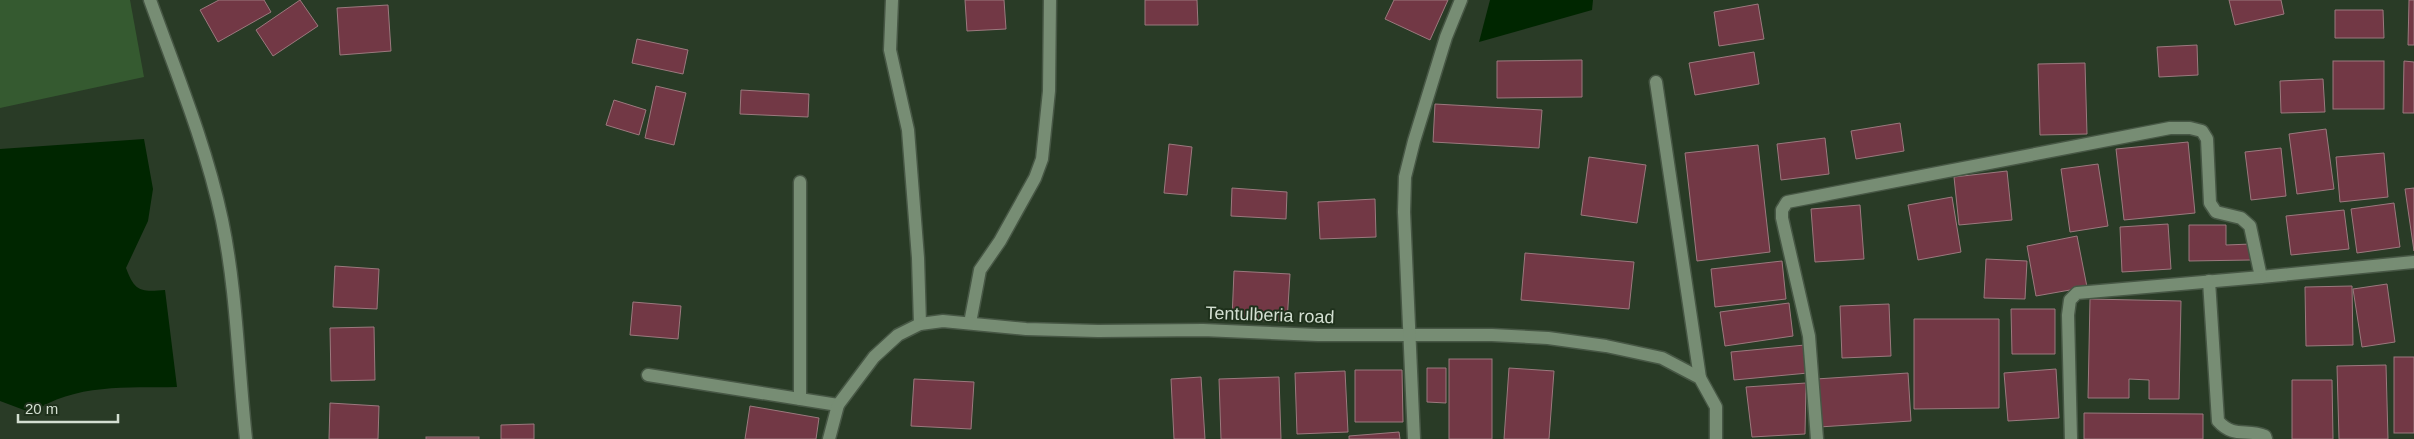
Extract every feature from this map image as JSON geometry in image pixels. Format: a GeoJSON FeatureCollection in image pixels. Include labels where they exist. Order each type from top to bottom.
{"type":"FeatureCollection","features":[{"type":"Feature","properties":{"kind":"street"},"geometry":{"type":"LineString","coordinates":[[150,0],[203,147],[222,221],[234,307],[246,439]]}},
{"type":"Feature","properties":{"kind":"street"},"geometry":{"type":"LineString","coordinates":[[892,0],[890,50],[908,130],[918,258],[920,324]]}},
{"type":"Feature","properties":{"kind":"street"},"geometry":{"type":"LineString","coordinates":[[970,323],[980,270],[1000,241],[1035,178],[1042,159],[1049,91],[1050,0]]}},
{"type":"Feature","properties":{"kind":"street"},"geometry":{"type":"LineString","coordinates":[[1414,439],[1404,212],[1405,177],[1427,93],[1461,0]]}},
{"type":"Feature","properties":{"kind":"street"},"geometry":{"type":"LineString","coordinates":[[1656,82],[1700,378],[1716,407],[1716,439]]}},
{"type":"Feature","properties":{"kind":"street"},"geometry":{"type":"LineString","coordinates":[[1817,439],[1809,336],[1782,218],[1782,210],[1787,202],[2170,128],[2190,128],[2202,131],[2207,140],[2210,203],[2216,212],[2241,218],[2250,226],[2262,277]]}},
{"type":"Feature","properties":{"kind":"street"},"geometry":{"type":"LineString","coordinates":[[800,182],[800,399]]}},
{"type":"Feature","properties":{"kind":"street"},"geometry":{"type":"LineString","coordinates":[[2071,439],[2068,315],[2070,300],[2077,294],[2090,291],[2414,262]]}},
{"type":"Feature","properties":{"kind":"street"},"geometry":{"type":"LineString","coordinates":[[2208,281],[2218,421],[2230,431],[2257,433],[2265,436],[2266,439]]}},
{"type":"Feature","properties":{"kind":"street","name":"Tentulberia road"},"geometry":{"type":"LineString","coordinates":[[829,439],[838,405],[874,357],[898,335],[920,324],[943,321],[1026,328],[1098,331],[1203,330],[1318,335],[1410,333],[1548,338],[1606,346],[1662,358],[1700,378]]}},
{"type":"Feature","properties":{"kind":"street"},"geometry":{"type":"LineString","coordinates":[[648,375],[838,405]]}},
{"type":"Feature","properties":{"kind":"shaded area"},"geometry":{"type":"Polygon","coordinates":[[[0,0],[130,0],[144,77],[0,108],[0,0]]]}},
{"type":"Feature","properties":{"kind":"shaded area"},"geometry":{"type":"Polygon","coordinates":[[[1490,0],[1593,0],[1592,10],[1479,42],[1490,0]]]}},
{"type":"Feature","properties":{"kind":"shaded area"},"geometry":{"type":"Polygon","coordinates":[[[144,139],[153,189],[148,221],[126,268],[133,282],[140,289],[150,291],[165,290],[177,387],[102,389],[83,392],[65,396],[48,403],[32,413],[0,401],[0,149],[144,139]]]}},
{"type":"Feature","properties":{"kind":"building"},"geometry":{"type":"Polygon","coordinates":[[[219,0],[264,0],[271,12],[218,42],[200,10],[219,0]]]}},
{"type":"Feature","properties":{"kind":"building"},"geometry":{"type":"Polygon","coordinates":[[[300,0],[318,26],[273,56],[256,30],[300,0]]]}},
{"type":"Feature","properties":{"kind":"building"},"geometry":{"type":"Polygon","coordinates":[[[965,0],[1004,0],[1006,29],[967,31],[965,0]]]}},
{"type":"Feature","properties":{"kind":"building"},"geometry":{"type":"Polygon","coordinates":[[[1145,0],[1197,0],[1198,25],[1145,25],[1145,0]]]}},
{"type":"Feature","properties":{"kind":"building"},"geometry":{"type":"Polygon","coordinates":[[[1394,0],[1448,0],[1430,40],[1385,19],[1394,0]]]}},
{"type":"Feature","properties":{"kind":"building"},"geometry":{"type":"Polygon","coordinates":[[[2229,0],[2281,0],[2284,14],[2235,25],[2229,0]]]}},
{"type":"Feature","properties":{"kind":"building"},"geometry":{"type":"Polygon","coordinates":[[[2409,0],[2414,0],[2414,45],[2408,45],[2409,0]]]}},
{"type":"Feature","properties":{"kind":"building"},"geometry":{"type":"Polygon","coordinates":[[[1758,4],[1764,39],[1719,46],[1714,12],[1758,4]]]}},
{"type":"Feature","properties":{"kind":"building"},"geometry":{"type":"Polygon","coordinates":[[[388,5],[391,51],[340,55],[337,8],[388,5]]]}},
{"type":"Feature","properties":{"kind":"building"},"geometry":{"type":"Polygon","coordinates":[[[2335,10],[2383,10],[2384,38],[2335,38],[2335,10]]]}},
{"type":"Feature","properties":{"kind":"building"},"geometry":{"type":"Polygon","coordinates":[[[637,39],[688,50],[683,74],[632,63],[637,39]]]}},
{"type":"Feature","properties":{"kind":"building"},"geometry":{"type":"Polygon","coordinates":[[[2197,45],[2198,75],[2159,77],[2157,47],[2197,45]]]}},
{"type":"Feature","properties":{"kind":"building"},"geometry":{"type":"Polygon","coordinates":[[[1754,52],[1759,84],[1695,95],[1689,63],[1754,52]]]}},
{"type":"Feature","properties":{"kind":"building"},"geometry":{"type":"Polygon","coordinates":[[[1582,60],[1582,97],[1497,98],[1497,61],[1582,60]]]}},
{"type":"Feature","properties":{"kind":"building"},"geometry":{"type":"Polygon","coordinates":[[[2333,61],[2384,61],[2384,109],[2333,109],[2333,61]]]}},
{"type":"Feature","properties":{"kind":"building"},"geometry":{"type":"Polygon","coordinates":[[[2404,61],[2414,62],[2414,113],[2403,113],[2404,61]]]}},
{"type":"Feature","properties":{"kind":"building"},"geometry":{"type":"Polygon","coordinates":[[[2085,63],[2087,134],[2040,135],[2038,64],[2085,63]]]}},
{"type":"Feature","properties":{"kind":"building"},"geometry":{"type":"Polygon","coordinates":[[[2323,79],[2325,112],[2281,113],[2280,81],[2323,79]]]}},
{"type":"Feature","properties":{"kind":"building"},"geometry":{"type":"Polygon","coordinates":[[[656,86],[686,93],[674,145],[645,138],[656,86]]]}},
{"type":"Feature","properties":{"kind":"building"},"geometry":{"type":"Polygon","coordinates":[[[741,90],[809,94],[808,117],[740,114],[741,90]]]}},
{"type":"Feature","properties":{"kind":"building"},"geometry":{"type":"Polygon","coordinates":[[[614,100],[646,110],[639,135],[606,125],[614,100]]]}},
{"type":"Feature","properties":{"kind":"building"},"geometry":{"type":"Polygon","coordinates":[[[1435,104],[1542,110],[1539,148],[1433,142],[1435,104]]]}},
{"type":"Feature","properties":{"kind":"building"},"geometry":{"type":"Polygon","coordinates":[[[1900,123],[1904,151],[1856,159],[1851,131],[1900,123]]]}},
{"type":"Feature","properties":{"kind":"building"},"geometry":{"type":"Polygon","coordinates":[[[2326,129],[2334,189],[2297,194],[2289,134],[2326,129]]]}},
{"type":"Feature","properties":{"kind":"building"},"geometry":{"type":"Polygon","coordinates":[[[1825,138],[1829,174],[1781,180],[1777,144],[1825,138]]]}},
{"type":"Feature","properties":{"kind":"building"},"geometry":{"type":"Polygon","coordinates":[[[2188,142],[2195,213],[2124,220],[2116,149],[2188,142]]]}},
{"type":"Feature","properties":{"kind":"building"},"geometry":{"type":"Polygon","coordinates":[[[1169,144],[1192,147],[1187,195],[1164,193],[1169,144]]]}},
{"type":"Feature","properties":{"kind":"building"},"geometry":{"type":"Polygon","coordinates":[[[1758,145],[1770,252],[1697,261],[1685,153],[1758,145]]]}},
{"type":"Feature","properties":{"kind":"building"},"geometry":{"type":"Polygon","coordinates":[[[2281,148],[2286,196],[2251,200],[2245,152],[2281,148]]]}},
{"type":"Feature","properties":{"kind":"building"},"geometry":{"type":"Polygon","coordinates":[[[2384,153],[2388,197],[2340,202],[2336,157],[2384,153]]]}},
{"type":"Feature","properties":{"kind":"building"},"geometry":{"type":"Polygon","coordinates":[[[1589,157],[1646,165],[1637,223],[1581,215],[1589,157]]]}},
{"type":"Feature","properties":{"kind":"building"},"geometry":{"type":"Polygon","coordinates":[[[2098,164],[2108,226],[2070,232],[2061,169],[2098,164]]]}},
{"type":"Feature","properties":{"kind":"building"},"geometry":{"type":"Polygon","coordinates":[[[2007,171],[2012,220],[1959,225],[1954,177],[2007,171]]]}},
{"type":"Feature","properties":{"kind":"building"},"geometry":{"type":"Polygon","coordinates":[[[1232,188],[1287,192],[1286,219],[1231,216],[1232,188]]]}},
{"type":"Feature","properties":{"kind":"building"},"geometry":{"type":"Polygon","coordinates":[[[2414,188],[2414,251],[2405,189],[2414,188]]]}},
{"type":"Feature","properties":{"kind":"building"},"geometry":{"type":"Polygon","coordinates":[[[1952,197],[1961,252],[1918,260],[1908,205],[1952,197]]]}},
{"type":"Feature","properties":{"kind":"building"},"geometry":{"type":"Polygon","coordinates":[[[1375,199],[1376,237],[1320,239],[1318,202],[1375,199]]]}},
{"type":"Feature","properties":{"kind":"building"},"geometry":{"type":"Polygon","coordinates":[[[2394,203],[2400,247],[2357,253],[2351,209],[2394,203]]]}},
{"type":"Feature","properties":{"kind":"building"},"geometry":{"type":"Polygon","coordinates":[[[1860,205],[1864,259],[1815,262],[1811,209],[1860,205]]]}},
{"type":"Feature","properties":{"kind":"building"},"geometry":{"type":"Polygon","coordinates":[[[2344,210],[2349,249],[2291,255],[2286,216],[2344,210]]]}},
{"type":"Feature","properties":{"kind":"building"},"geometry":{"type":"Polygon","coordinates":[[[2168,224],[2171,269],[2122,272],[2120,227],[2168,224]]]}},
{"type":"Feature","properties":{"kind":"building"},"geometry":{"type":"Polygon","coordinates":[[[2189,225],[2226,225],[2226,245],[2251,244],[2251,260],[2189,261],[2189,225]]]}},
{"type":"Feature","properties":{"kind":"building"},"geometry":{"type":"Polygon","coordinates":[[[2077,236],[2087,287],[2036,296],[2027,246],[2077,236]]]}},
{"type":"Feature","properties":{"kind":"building"},"geometry":{"type":"Polygon","coordinates":[[[1525,253],[1634,262],[1629,309],[1521,300],[1525,253]]]}},
{"type":"Feature","properties":{"kind":"building"},"geometry":{"type":"Polygon","coordinates":[[[1986,259],[2027,261],[2025,299],[1984,298],[1986,259]]]}},
{"type":"Feature","properties":{"kind":"building"},"geometry":{"type":"Polygon","coordinates":[[[1782,261],[1786,299],[1715,307],[1711,269],[1782,261]]]}},
{"type":"Feature","properties":{"kind":"building"},"geometry":{"type":"Polygon","coordinates":[[[335,266],[379,269],[377,309],[333,307],[335,266]]]}},
{"type":"Feature","properties":{"kind":"building"},"geometry":{"type":"Polygon","coordinates":[[[1234,271],[1290,274],[1287,322],[1232,319],[1234,271]]]}},
{"type":"Feature","properties":{"kind":"building"},"geometry":{"type":"Polygon","coordinates":[[[2387,284],[2395,342],[2362,347],[2353,289],[2387,284]]]}},
{"type":"Feature","properties":{"kind":"building"},"geometry":{"type":"Polygon","coordinates":[[[2352,286],[2353,345],[2306,346],[2305,287],[2352,286]]]}},
{"type":"Feature","properties":{"kind":"building"},"geometry":{"type":"Polygon","coordinates":[[[2090,299],[2181,301],[2179,399],[2149,399],[2149,380],[2129,379],[2129,398],[2088,398],[2090,299]]]}},
{"type":"Feature","properties":{"kind":"building"},"geometry":{"type":"Polygon","coordinates":[[[633,302],[681,306],[678,339],[630,335],[633,302]]]}},
{"type":"Feature","properties":{"kind":"building"},"geometry":{"type":"Polygon","coordinates":[[[1789,303],[1793,336],[1725,346],[1720,312],[1789,303]]]}},
{"type":"Feature","properties":{"kind":"building"},"geometry":{"type":"Polygon","coordinates":[[[1889,304],[1891,356],[1842,358],[1840,306],[1889,304]]]}},
{"type":"Feature","properties":{"kind":"building"},"geometry":{"type":"Polygon","coordinates":[[[2011,309],[2055,309],[2055,354],[2012,354],[2011,309]]]}},
{"type":"Feature","properties":{"kind":"building"},"geometry":{"type":"Polygon","coordinates":[[[1914,319],[1999,319],[1999,408],[1914,409],[1914,319]]]}},
{"type":"Feature","properties":{"kind":"building"},"geometry":{"type":"Polygon","coordinates":[[[374,327],[375,380],[331,381],[330,328],[374,327]]]}},
{"type":"Feature","properties":{"kind":"building"},"geometry":{"type":"Polygon","coordinates":[[[1805,345],[1808,373],[1734,380],[1731,352],[1805,345]]]}},
{"type":"Feature","properties":{"kind":"building"},"geometry":{"type":"Polygon","coordinates":[[[2394,357],[2414,357],[2414,433],[2394,433],[2394,357]]]}},
{"type":"Feature","properties":{"kind":"building"},"geometry":{"type":"Polygon","coordinates":[[[1449,359],[1492,359],[1492,439],[1449,439],[1449,359]]]}},
{"type":"Feature","properties":{"kind":"building"},"geometry":{"type":"Polygon","coordinates":[[[2386,365],[2388,439],[2339,439],[2337,366],[2386,365]]]}},
{"type":"Feature","properties":{"kind":"building"},"geometry":{"type":"Polygon","coordinates":[[[1427,368],[1446,368],[1446,403],[1427,402],[1427,368]]]}},
{"type":"Feature","properties":{"kind":"building"},"geometry":{"type":"Polygon","coordinates":[[[1509,368],[1554,371],[1549,439],[1504,439],[1509,368]]]}},
{"type":"Feature","properties":{"kind":"building"},"geometry":{"type":"Polygon","coordinates":[[[2056,369],[2059,418],[2008,421],[2004,373],[2056,369]]]}},
{"type":"Feature","properties":{"kind":"building"},"geometry":{"type":"Polygon","coordinates":[[[1355,370],[1402,370],[1403,422],[1355,422],[1355,370]]]}},
{"type":"Feature","properties":{"kind":"building"},"geometry":{"type":"Polygon","coordinates":[[[1345,371],[1348,432],[1297,434],[1295,373],[1345,371]]]}},
{"type":"Feature","properties":{"kind":"building"},"geometry":{"type":"Polygon","coordinates":[[[1908,373],[1911,421],[1819,427],[1816,379],[1908,373]]]}},
{"type":"Feature","properties":{"kind":"building"},"geometry":{"type":"Polygon","coordinates":[[[1201,377],[1205,439],[1174,439],[1171,379],[1201,377]]]}},
{"type":"Feature","properties":{"kind":"building"},"geometry":{"type":"Polygon","coordinates":[[[1279,377],[1281,439],[1221,439],[1219,379],[1279,377]]]}},
{"type":"Feature","properties":{"kind":"building"},"geometry":{"type":"Polygon","coordinates":[[[914,379],[974,382],[971,429],[911,426],[914,379]]]}},
{"type":"Feature","properties":{"kind":"building"},"geometry":{"type":"Polygon","coordinates":[[[2292,380],[2332,380],[2333,439],[2292,439],[2292,380]]]}},
{"type":"Feature","properties":{"kind":"building"},"geometry":{"type":"Polygon","coordinates":[[[1806,383],[1805,434],[1752,437],[1746,387],[1806,383]]]}},
{"type":"Feature","properties":{"kind":"building"},"geometry":{"type":"Polygon","coordinates":[[[330,403],[379,406],[378,439],[329,439],[330,403]]]}},
{"type":"Feature","properties":{"kind":"building"},"geometry":{"type":"Polygon","coordinates":[[[750,406],[819,418],[816,439],[745,439],[750,406]]]}},
{"type":"Feature","properties":{"kind":"building"},"geometry":{"type":"Polygon","coordinates":[[[2084,413],[2203,414],[2203,439],[2084,439],[2084,413]]]}},
{"type":"Feature","properties":{"kind":"building"},"geometry":{"type":"Polygon","coordinates":[[[534,424],[534,439],[501,439],[501,425],[534,424]]]}},
{"type":"Feature","properties":{"kind":"building"},"geometry":{"type":"Polygon","coordinates":[[[1399,432],[1400,439],[1349,439],[1349,436],[1399,432]]]}},
{"type":"Feature","properties":{"kind":"building"},"geometry":{"type":"Polygon","coordinates":[[[426,437],[479,437],[479,439],[426,439],[426,437]]]}}]}
